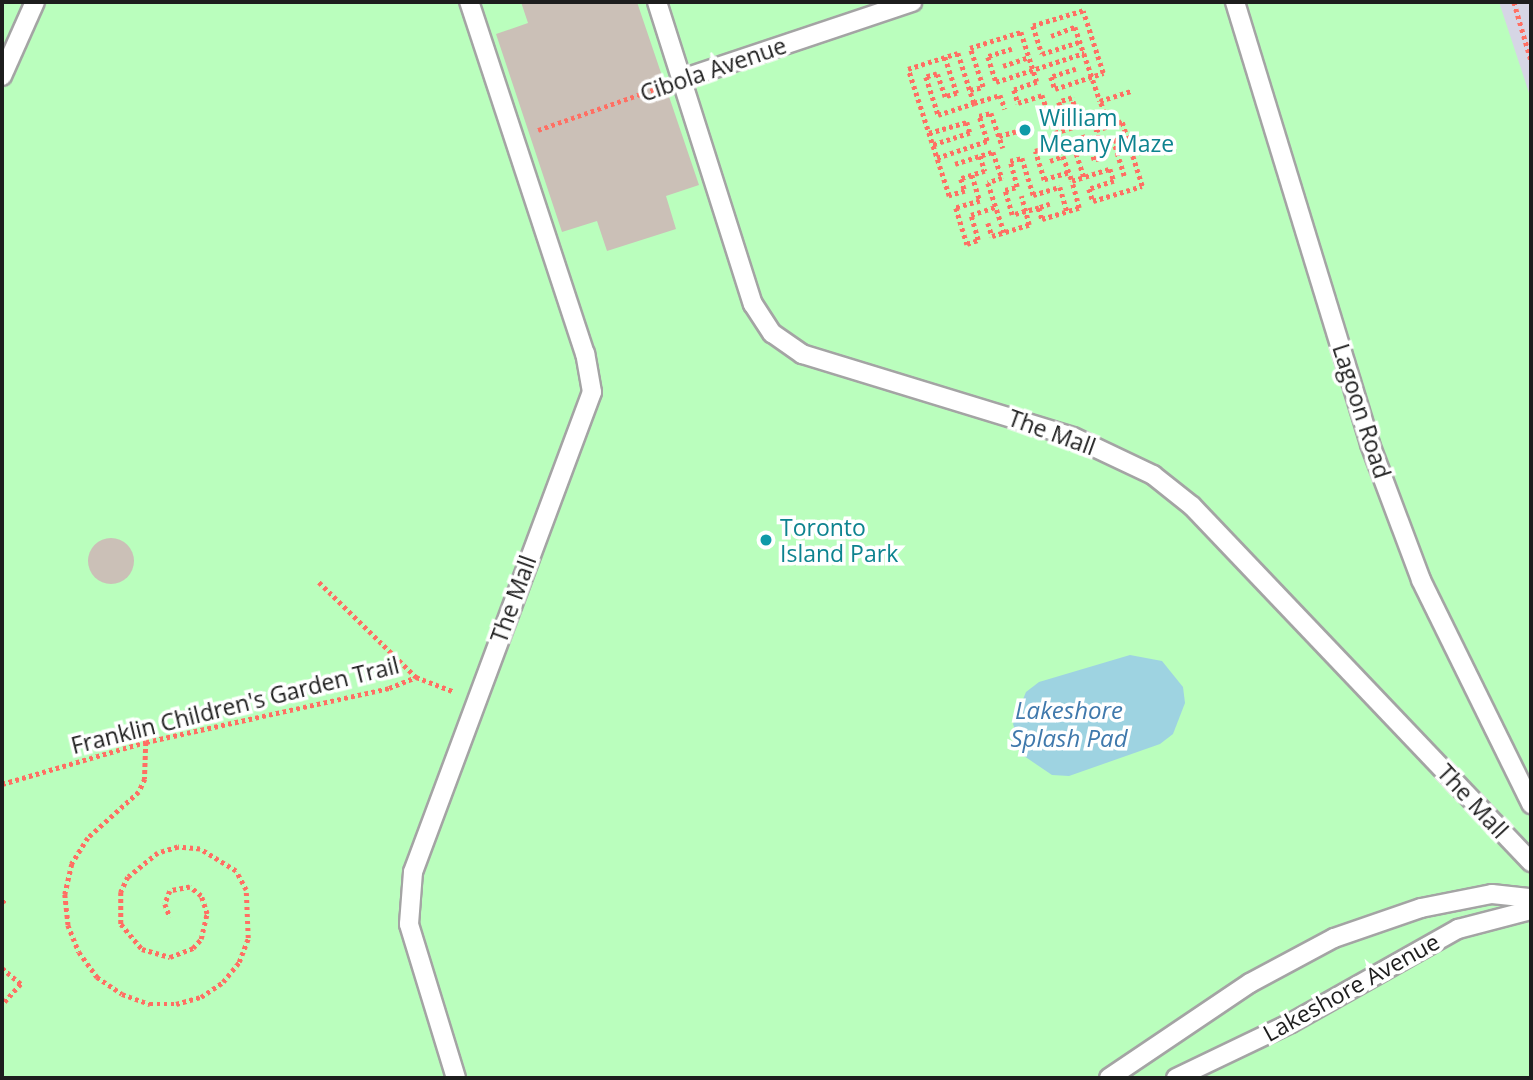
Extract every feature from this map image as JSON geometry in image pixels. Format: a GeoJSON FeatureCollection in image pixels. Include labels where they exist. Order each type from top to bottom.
{"type":"FeatureCollection","features":[{"type":"Feature","properties":{"kind":"lane"},"geometry":{"type":"LineString","coordinates":[[2,76],[35,2]]}},
{"type":"Feature","properties":{"kind":"lane","name":"The Mall"},"geometry":{"type":"LineString","coordinates":[[456,1078],[409,924],[413,872],[592,392],[585,354],[469,2]]}},
{"type":"Feature","properties":{"kind":"lane","name":"The Mall"},"geometry":{"type":"LineString","coordinates":[[657,2],[754,304],[776,337],[819,359],[1081,439],[1153,475],[1192,506],[1531,862]]}},
{"type":"Feature","properties":{"kind":"lane","name":"Cibola Avenue"},"geometry":{"type":"LineString","coordinates":[[682,79],[912,2]]}},
{"type":"Feature","properties":{"kind":"lane","name":"Lagoon Road"},"geometry":{"type":"LineString","coordinates":[[1235,2],[1370,444],[1421,580],[1531,804]]}},
{"type":"Feature","properties":{"kind":"lane","name":"Lakeshore Avenue"},"geometry":{"type":"LineString","coordinates":[[1109,1078],[1250,983],[1334,938],[1433,906],[1492,894],[1531,898]]}},
{"type":"Feature","properties":{"kind":"lane","name":"Lakeshore Avenue"},"geometry":{"type":"LineString","coordinates":[[1176,1078],[1303,1017],[1458,929],[1531,910]]}},
{"type":"Feature","properties":{"kind":"path"},"geometry":{"type":"LineString","coordinates":[[1514,2],[1531,60]]}},
{"type":"Feature","properties":{"kind":"path"},"geometry":{"type":"LineString","coordinates":[[1076,69],[1051,77],[1055,89],[1103,73],[1083,11],[1033,26],[1042,54],[1080,42]]}},
{"type":"Feature","properties":{"kind":"path"},"geometry":{"type":"LineString","coordinates":[[1051,36],[1075,27],[1109,126]]}},
{"type":"Feature","properties":{"kind":"path"},"geometry":{"type":"LineString","coordinates":[[970,90],[983,87],[970,48],[1021,32],[1037,82],[1014,90],[1018,103],[1042,95],[1051,121]]}},
{"type":"Feature","properties":{"kind":"path"},"geometry":{"type":"LineString","coordinates":[[1012,49],[988,57],[996,82],[1084,53]]}},
{"type":"Feature","properties":{"kind":"path"},"geometry":{"type":"LineString","coordinates":[[974,103],[958,53],[908,69],[949,196],[965,191],[961,179],[985,171],[980,156]]}},
{"type":"Feature","properties":{"kind":"path"},"geometry":{"type":"LineString","coordinates":[[945,57],[957,93],[945,97],[937,74],[926,77],[938,115],[1000,95],[1005,109]]}},
{"type":"Feature","properties":{"kind":"path"},"geometry":{"type":"LineString","coordinates":[[1003,66],[1030,57]]}},
{"type":"Feature","properties":{"kind":"path","name":"Cibola Avenue"},"geometry":{"type":"LineString","coordinates":[[514,138],[682,79]]}},
{"type":"Feature","properties":{"kind":"path"},"geometry":{"type":"LineString","coordinates":[[1100,101],[1131,90]]}},
{"type":"Feature","properties":{"kind":"path"},"geometry":{"type":"LineString","coordinates":[[1058,144],[1055,133],[1080,125],[1072,98],[1059,102],[1063,116]]}},
{"type":"Feature","properties":{"kind":"path"},"geometry":{"type":"LineString","coordinates":[[937,158],[987,141],[979,116],[991,113],[1003,148]]}},
{"type":"Feature","properties":{"kind":"path"},"geometry":{"type":"LineString","coordinates":[[929,133],[967,122],[970,133],[932,145]]}},
{"type":"Feature","properties":{"kind":"path"},"geometry":{"type":"LineString","coordinates":[[1072,181],[1110,169],[1114,181],[1089,189],[1093,201],[1142,186],[1122,122],[1096,130],[1100,145],[1090,148],[1094,160],[1106,157]]}},
{"type":"Feature","properties":{"kind":"path"},"geometry":{"type":"LineString","coordinates":[[999,136],[1025,129]]}},
{"type":"Feature","properties":{"kind":"path"},"geometry":{"type":"LineString","coordinates":[[1069,173],[1044,180],[1035,151],[1086,136]]}},
{"type":"Feature","properties":{"kind":"path"},"geometry":{"type":"LineString","coordinates":[[1124,176],[1113,141],[1126,137]]}},
{"type":"Feature","properties":{"kind":"path"},"geometry":{"type":"LineString","coordinates":[[1072,139],[1084,177]]}},
{"type":"Feature","properties":{"kind":"path"},"geometry":{"type":"LineString","coordinates":[[955,164],[993,152],[1002,178],[988,183],[1004,232]]}},
{"type":"Feature","properties":{"kind":"path"},"geometry":{"type":"LineString","coordinates":[[1039,208],[1042,219],[1079,208],[1063,156],[1049,161]]}},
{"type":"Feature","properties":{"kind":"path"},"geometry":{"type":"LineString","coordinates":[[1050,204],[1012,215],[1005,190],[1017,187],[1010,161],[1022,158],[1033,195],[1060,187],[1067,211]]}},
{"type":"Feature","properties":{"kind":"path"},"geometry":{"type":"LineString","coordinates":[[972,175],[980,201],[956,208],[967,244],[978,240],[971,215],[996,207]]}},
{"type":"Feature","properties":{"kind":"path"},"geometry":{"type":"LineString","coordinates":[[988,223],[992,236],[1029,225],[1021,197]]}},
{"type":"Feature","properties":{"kind":"path"},"geometry":{"type":"LineString","coordinates":[[319,582],[416,677]]}},
{"type":"Feature","properties":{"kind":"path","name":"Franklin Children's Garden Trail"},"geometry":{"type":"LineString","coordinates":[[2,784],[146,743],[389,688],[416,677],[476,700]]}},
{"type":"Feature","properties":{"kind":"path"},"geometry":{"type":"LineString","coordinates":[[146,743],[145,779],[128,803],[88,838],[72,864],[65,894],[68,925],[79,953],[97,976],[122,994],[150,1004],[176,1004],[201,997],[223,982],[239,962],[248,938],[246,890],[236,872],[220,857],[200,849],[178,847],[158,853],[124,884],[119,908],[121,924],[142,949],[170,957],[193,948],[201,939],[207,914],[201,896],[190,887],[170,891],[165,904],[170,917]]}},
{"type":"Feature","properties":{"kind":"path"},"geometry":{"type":"LineString","coordinates":[[2,968],[21,984],[2,1005]]}},
{"type":"Feature","properties":{"kind":"green space","name":"Toronto Island Park"},"geometry":{"type":"Polygon","coordinates":[[[2,2],[1531,2],[1531,1078],[2,1078],[2,2]]]}},
{"type":"Feature","properties":{"kind":"shaded area"},"geometry":{"type":"Polygon","coordinates":[[[1499,2],[1529,2],[1531,8],[1531,99],[1499,2]]]}},
{"type":"Feature","properties":{"kind":"water","name":"Lakeshore Splash Pad"},"geometry":{"type":"Polygon","coordinates":[[[1130,655],[1162,661],[1183,687],[1185,703],[1173,734],[1160,744],[1069,776],[1052,775],[1024,756],[1013,724],[1026,692],[1039,682],[1130,655]]]}},
{"type":"Feature","properties":{"kind":"building"},"geometry":{"type":"Polygon","coordinates":[[[521,2],[637,2],[699,185],[666,196],[676,229],[607,251],[597,221],[562,232],[496,34],[528,23],[521,2]]]}},
{"type":"Feature","properties":{"kind":"building"},"geometry":{"type":"Polygon","coordinates":[[[111,538],[127,545],[134,561],[127,577],[111,584],[95,577],[88,561],[95,545],[111,538]]]}},
{"type":"Feature","properties":{"kind":"place","name":"William Meany Maze"},"geometry":{"type":"Point","coordinates":[1025,130]}},
{"type":"Feature","properties":{"kind":"place","name":"Toronto Island Park"},"geometry":{"type":"Point","coordinates":[766,540]}}]}
